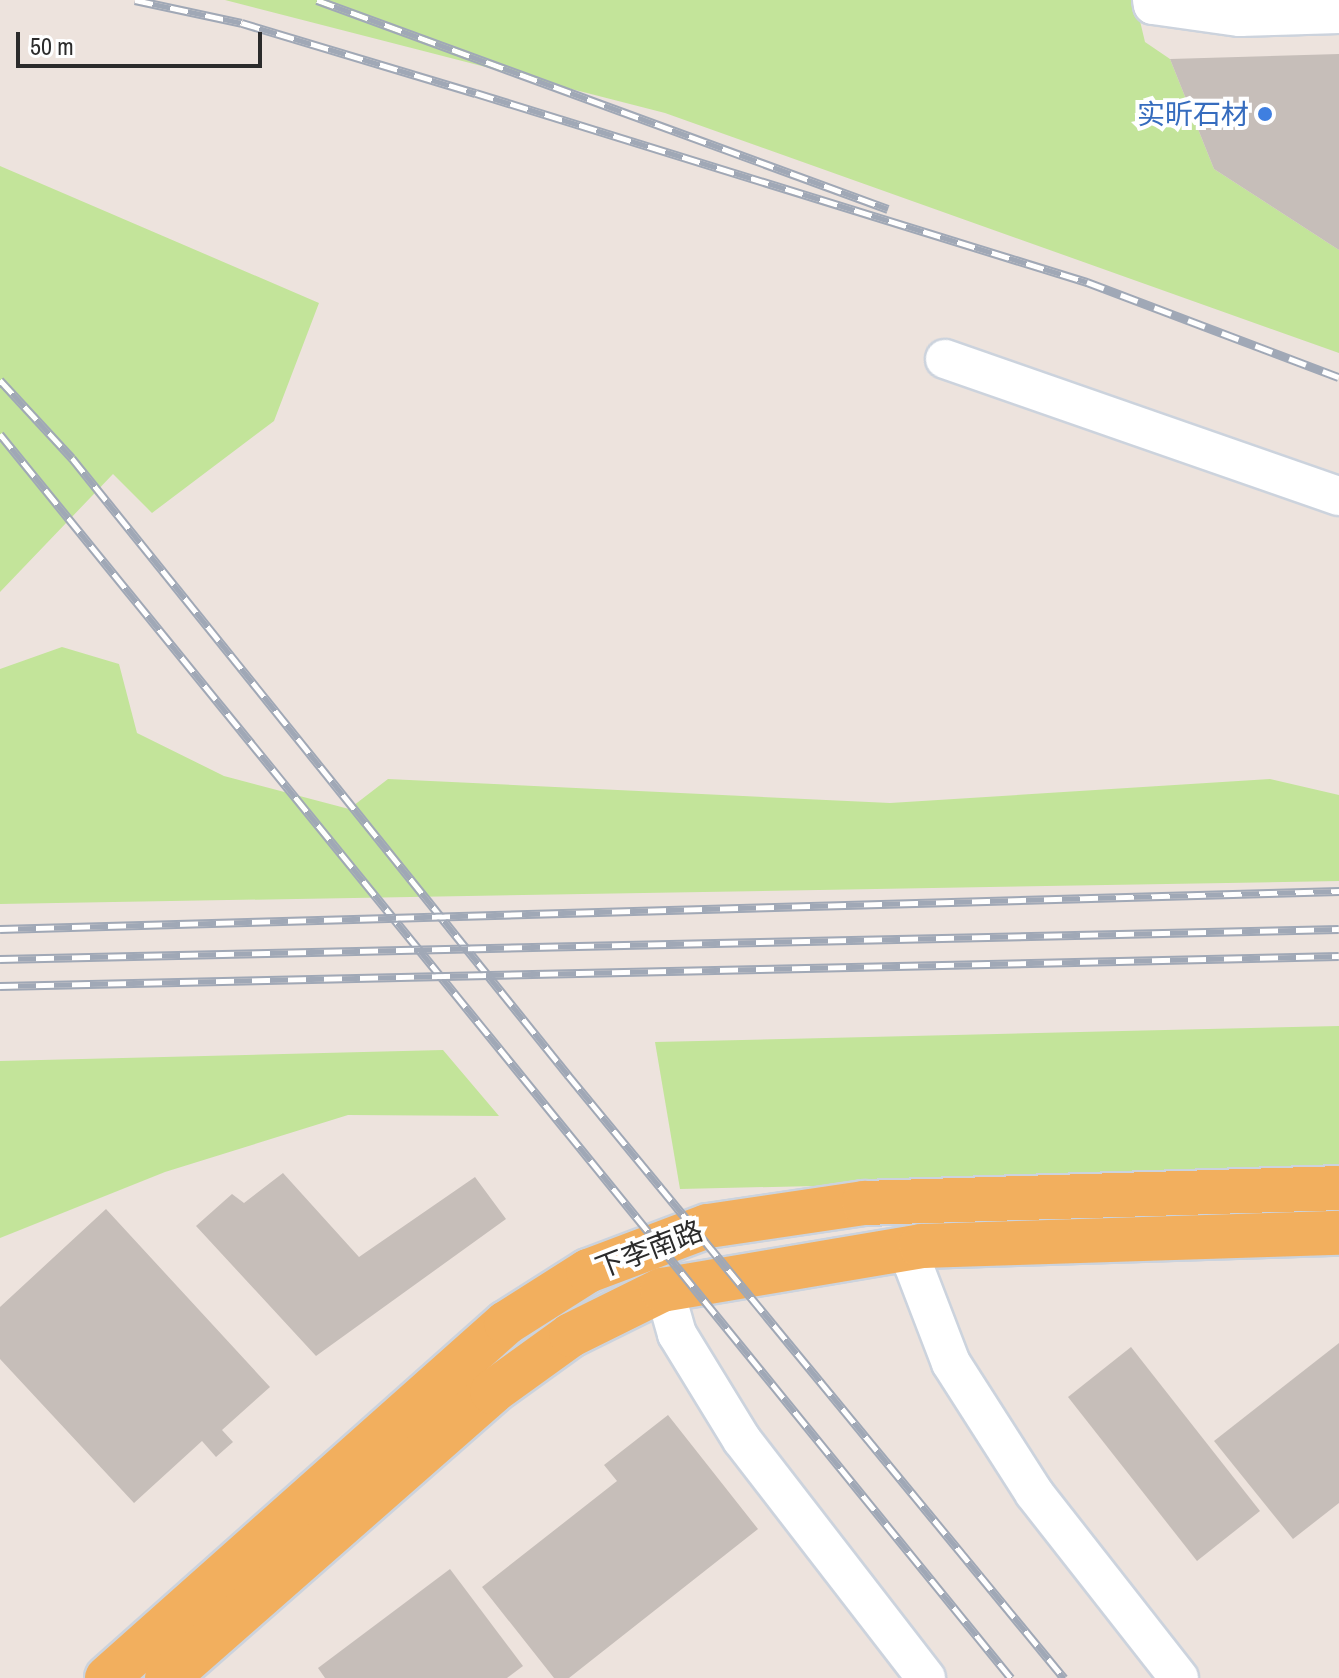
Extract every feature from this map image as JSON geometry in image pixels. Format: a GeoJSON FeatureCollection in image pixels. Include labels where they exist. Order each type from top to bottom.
{"type":"FeatureCollection","features":[{"type":"Feature","properties":{"kind":"main road","name":"下李南路"},"geometry":{"type":"LineString","coordinates":[[107,1678],[506,1323],[588,1271],[728,1222],[903,1200],[1339,1188]]}},
{"type":"Feature","properties":{"kind":"main road"},"geometry":{"type":"LineString","coordinates":[[728,1222],[753,1272]]}},
{"type":"Feature","properties":{"kind":"main road","name":"下李南路"},"geometry":{"type":"LineString","coordinates":[[167,1678],[492,1392],[571,1335],[753,1272],[901,1249],[1339,1233]]}},
{"type":"Feature","properties":{"kind":"main road"},"geometry":{"type":"LineString","coordinates":[[639,1252],[666,1302]]}},
{"type":"Feature","properties":{"kind":"lane"},"geometry":{"type":"LineString","coordinates":[[1152,0],[1153,5],[1339,14]]}},
{"type":"Feature","properties":{"kind":"lane"},"geometry":{"type":"LineString","coordinates":[[945,359],[1339,496]]}},
{"type":"Feature","properties":{"kind":"lane"},"geometry":{"type":"LineString","coordinates":[[901,1249],[913,1264],[951,1363],[1034,1493],[1178,1677]]}},
{"type":"Feature","properties":{"kind":"lane"},"geometry":{"type":"LineString","coordinates":[[666,1302],[677,1334],[742,1440],[926,1678]]}},
{"type":"Feature","properties":{"kind":"green space"},"geometry":{"type":"Polygon","coordinates":[[[225,0],[1135,0],[1145,42],[1170,59],[1214,169],[1339,250],[1339,353],[665,113],[225,0]]]}},
{"type":"Feature","properties":{"kind":"green space"},"geometry":{"type":"Polygon","coordinates":[[[0,166],[319,303],[274,421],[152,513],[113,474],[0,592],[0,166]]]}},
{"type":"Feature","properties":{"kind":"green space"},"geometry":{"type":"Polygon","coordinates":[[[62,647],[119,664],[137,733],[224,776],[349,809],[388,779],[890,803],[1270,779],[1339,795],[1339,881],[0,904],[0,669],[62,647]]]}},
{"type":"Feature","properties":{"kind":"green space"},"geometry":{"type":"Polygon","coordinates":[[[1339,1026],[1339,1174],[680,1189],[655,1042],[1339,1026]]]}},
{"type":"Feature","properties":{"kind":"green space"},"geometry":{"type":"Polygon","coordinates":[[[443,1050],[499,1116],[348,1115],[165,1172],[0,1238],[0,1061],[443,1050]]]}},
{"type":"Feature","properties":{"kind":"building","name":"实昕石材"},"geometry":{"type":"Polygon","coordinates":[[[1339,54],[1339,250],[1214,169],[1170,59],[1339,54]]]}},
{"type":"Feature","properties":{"kind":"building"},"geometry":{"type":"Polygon","coordinates":[[[283,1173],[359,1257],[475,1177],[506,1219],[316,1356],[196,1226],[232,1194],[244,1203],[283,1173]]]}},
{"type":"Feature","properties":{"kind":"building"},"geometry":{"type":"Polygon","coordinates":[[[106,1209],[270,1387],[222,1430],[233,1442],[216,1457],[202,1441],[134,1503],[0,1359],[0,1307],[106,1209]]]}},
{"type":"Feature","properties":{"kind":"building"},"geometry":{"type":"Polygon","coordinates":[[[1339,1343],[1339,1503],[1293,1539],[1214,1441],[1339,1343]]]}},
{"type":"Feature","properties":{"kind":"building"},"geometry":{"type":"Polygon","coordinates":[[[1131,1347],[1260,1511],[1197,1561],[1068,1397],[1131,1347]]]}},
{"type":"Feature","properties":{"kind":"building"},"geometry":{"type":"Polygon","coordinates":[[[668,1415],[758,1529],[569,1678],[554,1678],[482,1587],[617,1481],[604,1465],[668,1415]]]}},
{"type":"Feature","properties":{"kind":"building"},"geometry":{"type":"Polygon","coordinates":[[[450,1569],[523,1666],[507,1678],[325,1678],[318,1668],[450,1569]]]}},
{"type":"Feature","properties":{"kind":"railway"},"geometry":{"type":"LineString","coordinates":[[135,0],[242,23],[1087,282],[1339,377]]}},
{"type":"Feature","properties":{"kind":"railway"},"geometry":{"type":"LineString","coordinates":[[317,0],[888,209]]}},
{"type":"Feature","properties":{"kind":"railway"},"geometry":{"type":"LineString","coordinates":[[0,380],[72,458],[568,1075],[1064,1678]]}},
{"type":"Feature","properties":{"kind":"railway"},"geometry":{"type":"LineString","coordinates":[[0,434],[1011,1678]]}},
{"type":"Feature","properties":{"kind":"railway"},"geometry":{"type":"LineString","coordinates":[[0,929],[1339,891]]}},
{"type":"Feature","properties":{"kind":"railway"},"geometry":{"type":"LineString","coordinates":[[0,959],[1339,929]]}},
{"type":"Feature","properties":{"kind":"railway"},"geometry":{"type":"LineString","coordinates":[[0,986],[1339,956]]}},
{"type":"Feature","properties":{"kind":"place","name":"实昕石材"},"geometry":{"type":"Point","coordinates":[1265,114]}}]}
